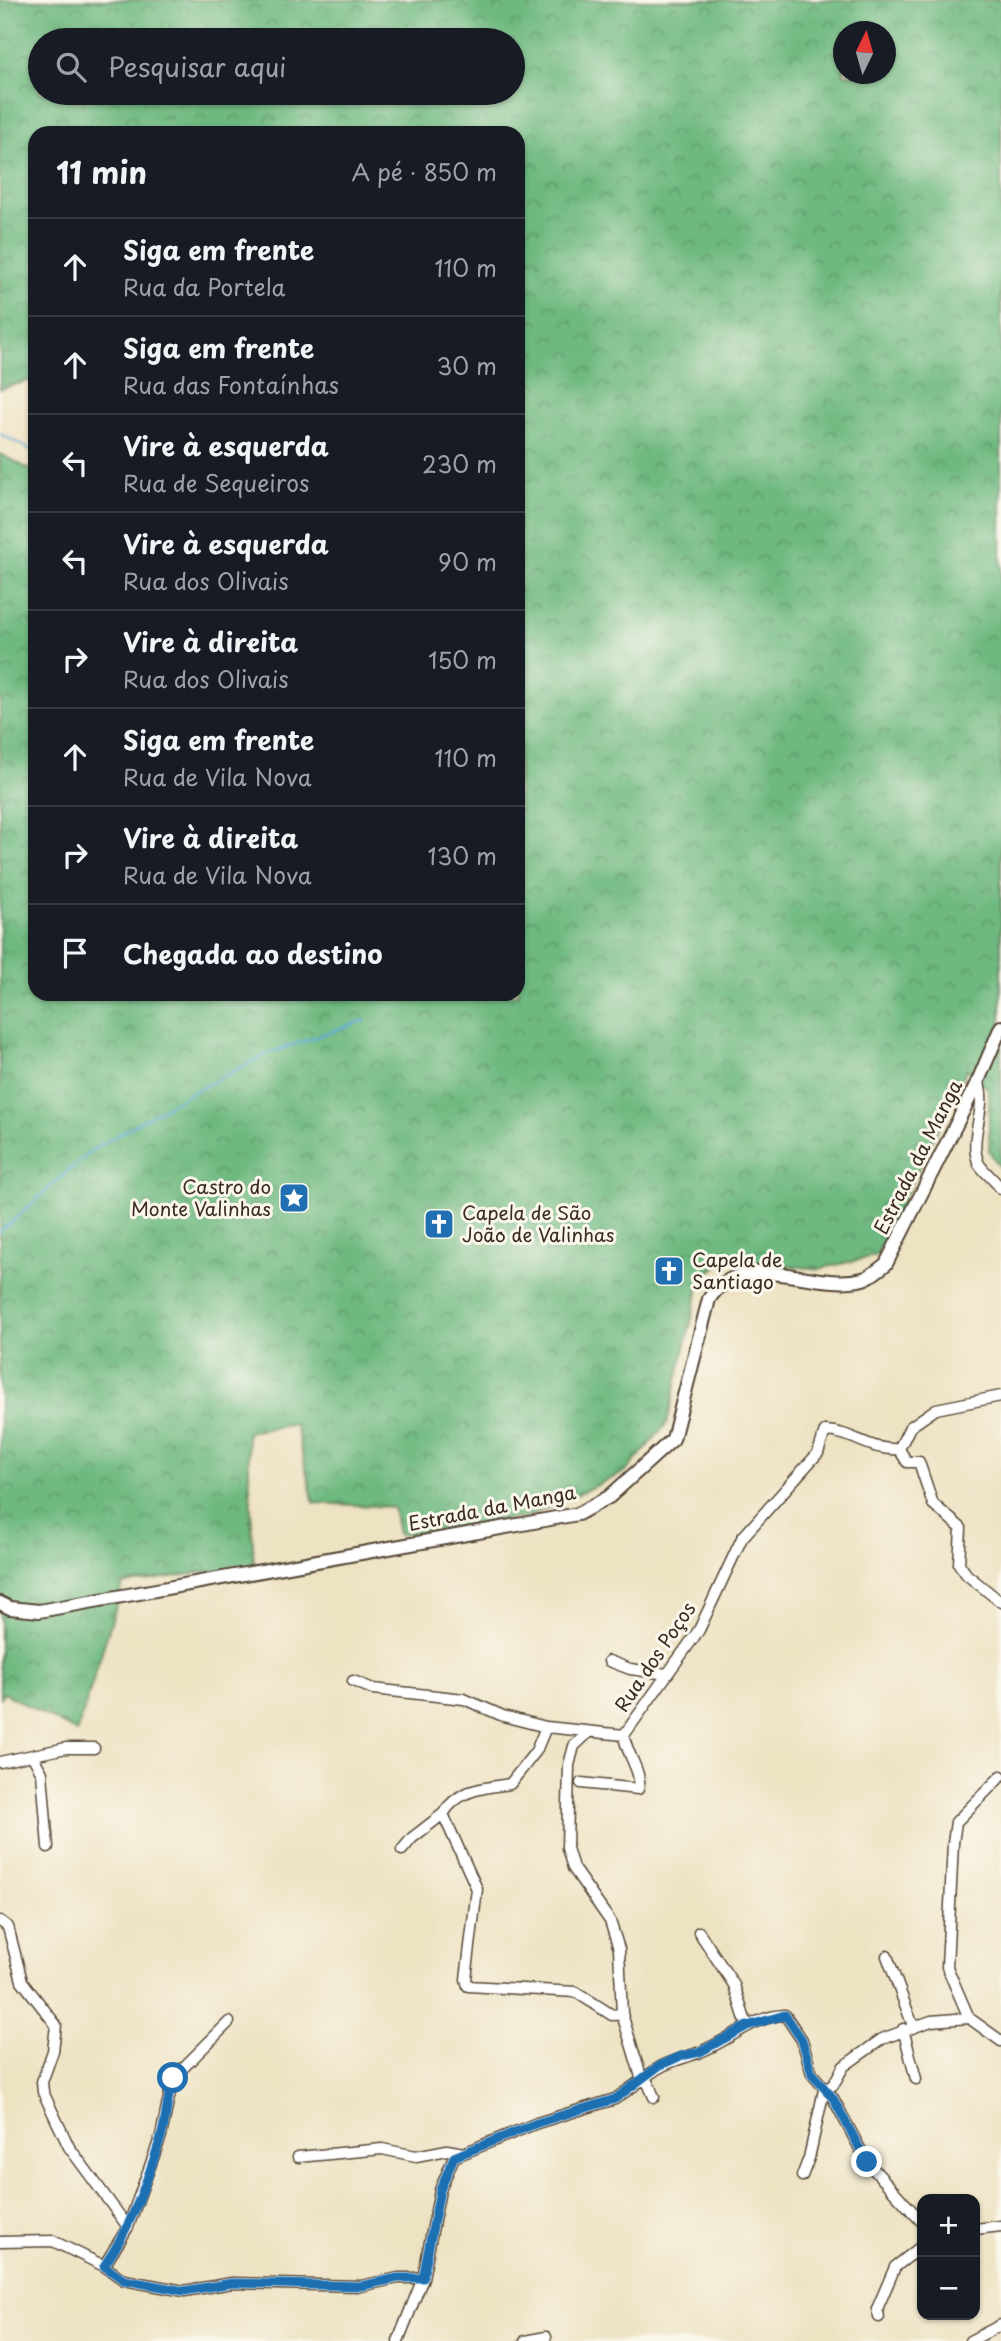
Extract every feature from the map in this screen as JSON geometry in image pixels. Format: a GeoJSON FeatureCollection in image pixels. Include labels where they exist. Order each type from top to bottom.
{"type":"FeatureCollection","features":[{"type":"Feature","properties":{"kind":"street","name":"Estrada da Manga"},"geometry":{"type":"LineString","coordinates":[[0,1603],[39,1611],[578,1514],[609,1497],[673,1439],[709,1299],[717,1287],[753,1272],[844,1283],[867,1278],[886,1264],[978,1081],[1001,1027]]}},
{"type":"Feature","properties":{"kind":"street"},"geometry":{"type":"LineString","coordinates":[[978,1081],[982,1098],[977,1149],[980,1164],[1001,1189]]}},
{"type":"Feature","properties":{"kind":"street"},"geometry":{"type":"LineString","coordinates":[[1001,1396],[936,1409],[910,1427],[899,1449],[907,1462],[919,1462],[933,1504],[961,1528],[959,1564],[967,1575],[1001,1602]]}},
{"type":"Feature","properties":{"kind":"street","name":"Rua dos Poços"},"geometry":{"type":"LineString","coordinates":[[353,1681],[373,1689],[464,1699],[503,1716],[546,1727],[624,1735],[699,1630],[742,1538],[818,1453],[825,1431],[839,1432],[880,1450],[899,1449]]}},
{"type":"Feature","properties":{"kind":"street"},"geometry":{"type":"LineString","coordinates":[[609,1661],[630,1669],[667,1675]]}},
{"type":"Feature","properties":{"kind":"street"},"geometry":{"type":"LineString","coordinates":[[402,1850],[412,1838],[443,1815],[451,1801],[470,1791],[510,1784],[536,1751],[546,1727]]}},
{"type":"Feature","properties":{"kind":"street"},"geometry":{"type":"LineString","coordinates":[[589,1733],[574,1746],[569,1765],[567,1848],[573,1868],[610,1921],[620,1949],[622,2014],[642,2080],[648,2083],[654,2097]]}},
{"type":"Feature","properties":{"kind":"street"},"geometry":{"type":"LineString","coordinates":[[581,1783],[638,1789],[640,1781],[624,1748],[624,1735]]}},
{"type":"Feature","properties":{"kind":"street"},"geometry":{"type":"LineString","coordinates":[[0,1762],[66,1748],[94,1748]]}},
{"type":"Feature","properties":{"kind":"street"},"geometry":{"type":"LineString","coordinates":[[33,1757],[43,1773],[48,1847]]}},
{"type":"Feature","properties":{"kind":"street"},"geometry":{"type":"LineString","coordinates":[[1001,1776],[956,1822],[947,1967],[969,2018],[1001,2041]]}},
{"type":"Feature","properties":{"kind":"street"},"geometry":{"type":"LineString","coordinates":[[443,1815],[478,1889],[466,1979],[468,1986],[576,1992],[612,2015],[622,2014]]}},
{"type":"Feature","properties":{"kind":"street"},"geometry":{"type":"LineString","coordinates":[[0,1921],[8,1927],[22,1981],[56,2025],[53,2052],[42,2082],[43,2092],[69,2147],[128,2227]]}},
{"type":"Feature","properties":{"kind":"street"},"geometry":{"type":"LineString","coordinates":[[699,1932],[734,1985],[747,2026]]}},
{"type":"Feature","properties":{"kind":"street"},"geometry":{"type":"LineString","coordinates":[[887,1956],[908,2027],[916,2079]]}},
{"type":"Feature","properties":{"kind":"street"},"geometry":{"type":"LineString","coordinates":[[398,2341],[423,2278],[440,2190],[454,2157],[537,2123],[615,2099],[659,2066],[681,2056],[700,2052],[747,2026],[785,2015],[802,2040],[812,2074],[833,2098],[867,2162],[917,2217]]}},
{"type":"Feature","properties":{"kind":"street"},"geometry":{"type":"LineString","coordinates":[[802,2176],[809,2158],[824,2090],[833,2085],[844,2066],[882,2039],[908,2027],[931,2021],[969,2018]]}},
{"type":"Feature","properties":{"kind":"street"},"geometry":{"type":"LineString","coordinates":[[104,2266],[128,2227],[161,2136],[173,2078],[229,2022]]}},
{"type":"Feature","properties":{"kind":"street"},"geometry":{"type":"LineString","coordinates":[[298,2157],[382,2149],[416,2156],[447,2150],[464,2153]]}},
{"type":"Feature","properties":{"kind":"street"},"geometry":{"type":"LineString","coordinates":[[980,2228],[1001,2226]]}},
{"type":"Feature","properties":{"kind":"street"},"geometry":{"type":"LineString","coordinates":[[0,2242],[53,2241],[104,2266],[124,2280],[184,2291],[232,2283],[361,2286],[398,2278],[423,2278]]}},
{"type":"Feature","properties":{"kind":"street"},"geometry":{"type":"LineString","coordinates":[[880,2317],[877,2309],[895,2267],[917,2250]]}},
{"type":"Feature","properties":{"kind":"street"},"geometry":{"type":"LineString","coordinates":[[970,2341],[1001,2325]]}},
{"type":"Feature","properties":{"kind":"street"},"geometry":{"type":"LineString","coordinates":[[525,2341],[546,2337]]}},
{"type":"Feature","properties":{"kind":"green space"},"geometry":{"type":"Polygon","coordinates":[[[0,0],[1001,0],[1001,1169],[989,1151],[989,1090],[967,1069],[876,1256],[818,1269],[726,1259],[710,1272],[699,1288],[667,1423],[626,1472],[527,1517],[398,1535],[393,1507],[314,1503],[295,1424],[247,1432],[254,1565],[123,1584],[77,1732],[4,1693],[0,1698],[0,454],[28,468],[28,1001],[525,1001],[525,126],[28,126],[28,381],[0,389],[0,0]]]}},
{"type":"Feature","properties":{"kind":"waterway"},"geometry":{"type":"LineString","coordinates":[[0,434],[28,448]]}},
{"type":"Feature","properties":{"kind":"waterway"},"geometry":{"type":"LineString","coordinates":[[0,1232],[92,1150],[172,1103],[269,1053],[365,1020]]}},
{"type":"Feature","properties":{"kind":"place","name":"Castro do Monte Valinhas"},"geometry":{"type":"Point","coordinates":[294,1198]}},
{"type":"Feature","properties":{"kind":"place","name":"Capela de São João de Valinhas"},"geometry":{"type":"Point","coordinates":[439,1224]}},
{"type":"Feature","properties":{"kind":"place","name":"Capela de Santiago"},"geometry":{"type":"Point","coordinates":[669,1271]}},
{"type":"Feature","properties":{"kind":"route"},"geometry":{"type":"LineString","coordinates":[[173,2078],[167,2095],[161,2136],[145,2183],[128,2227],[104,2266],[124,2280],[184,2291],[232,2283],[361,2286],[398,2278],[423,2278],[440,2190],[454,2157],[537,2123],[615,2099],[659,2066],[681,2056],[700,2052],[747,2026],[776,2015],[785,2015],[802,2040],[812,2074],[833,2098],[867,2162]]}}]}
